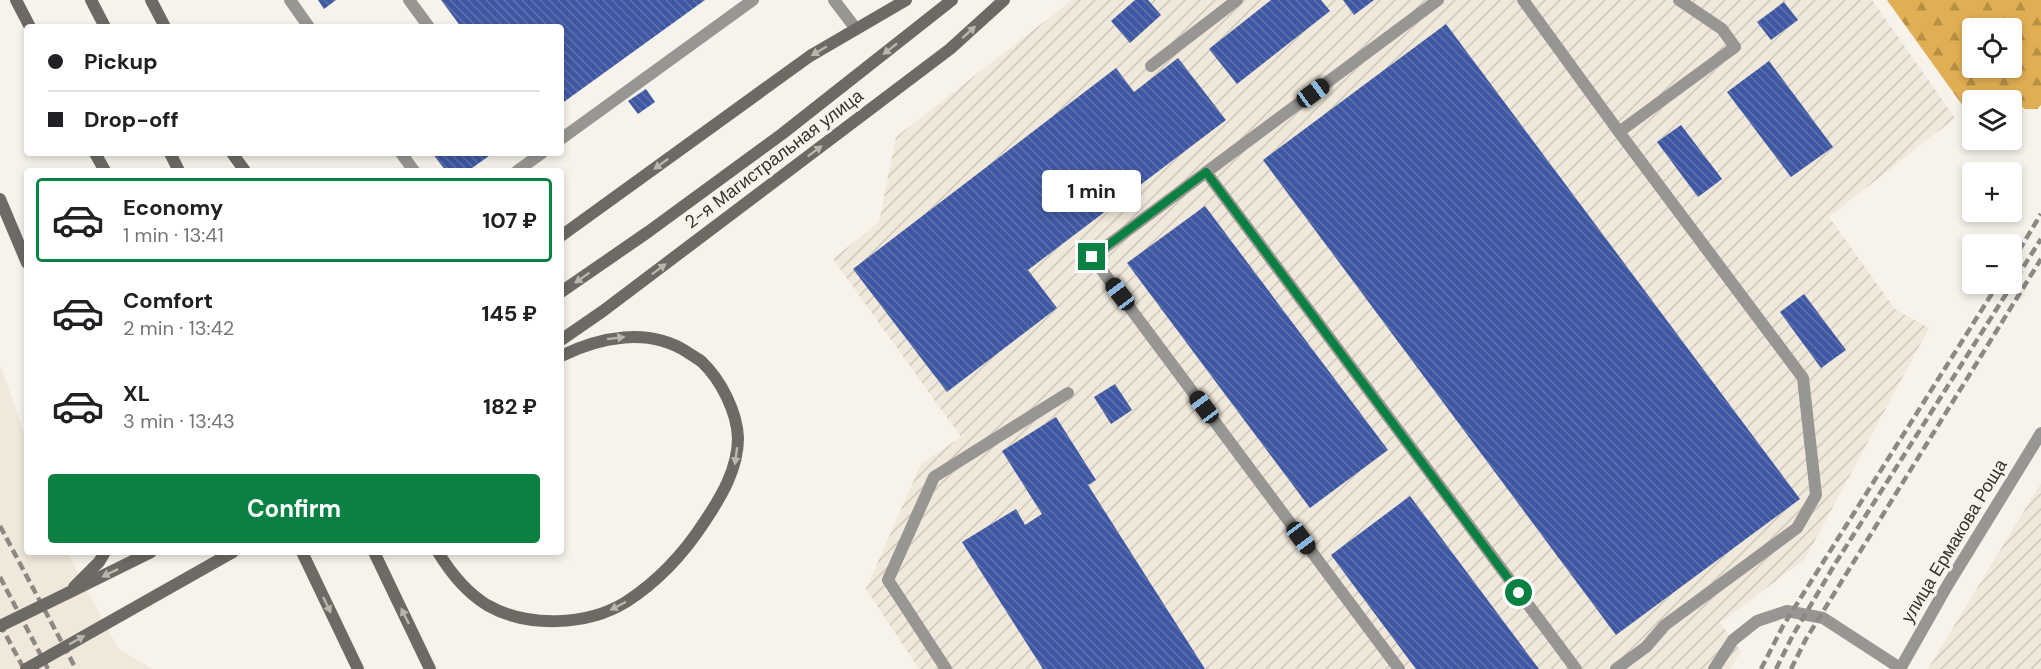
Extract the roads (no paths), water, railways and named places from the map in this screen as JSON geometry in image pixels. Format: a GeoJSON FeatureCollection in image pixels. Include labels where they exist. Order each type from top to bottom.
{"type":"FeatureCollection","features":[{"type":"Feature","properties":{"kind":"street"},"geometry":{"type":"LineString","coordinates":[[16,0],[28,24]]}},
{"type":"Feature","properties":{"kind":"street"},"geometry":{"type":"LineString","coordinates":[[91,0],[103,24]]}},
{"type":"Feature","properties":{"kind":"street"},"geometry":{"type":"LineString","coordinates":[[151,0],[163,24]]}},
{"type":"Feature","properties":{"kind":"street"},"geometry":{"type":"LineString","coordinates":[[290,0],[307,24]]}},
{"type":"Feature","properties":{"kind":"street"},"geometry":{"type":"LineString","coordinates":[[409,0],[427,24]]}},
{"type":"Feature","properties":{"kind":"street"},"geometry":{"type":"LineString","coordinates":[[564,137],[753,0]]}},
{"type":"Feature","properties":{"kind":"street"},"geometry":{"type":"LineString","coordinates":[[834,0],[855,29]]}},
{"type":"Feature","properties":{"kind":"street"},"geometry":{"type":"LineString","coordinates":[[564,234],[810,56],[906,0]]}},
{"type":"Feature","properties":{"kind":"street","name":"2-я Магистральная улица"},"geometry":{"type":"LineString","coordinates":[[564,290],[782,134],[952,0]]}},
{"type":"Feature","properties":{"kind":"street","name":"2-я Магистральная улица"},"geometry":{"type":"LineString","coordinates":[[564,338],[603,311],[950,49],[1004,0]]}},
{"type":"Feature","properties":{"kind":"street"},"geometry":{"type":"LineString","coordinates":[[1151,66],[1238,0]]}},
{"type":"Feature","properties":{"kind":"street"},"geometry":{"type":"LineString","coordinates":[[1399,669],[1092,257],[1438,0]]}},
{"type":"Feature","properties":{"kind":"street"},"geometry":{"type":"LineString","coordinates":[[1522,0],[1803,378],[1816,495],[1797,528],[1665,625],[1646,647],[1616,669]]}},
{"type":"Feature","properties":{"kind":"street"},"geometry":{"type":"LineString","coordinates":[[1619,132],[1735,47],[1722,29],[1679,0]]}},
{"type":"Feature","properties":{"kind":"street"},"geometry":{"type":"LineString","coordinates":[[521,168],[538,156]]}},
{"type":"Feature","properties":{"kind":"street"},"geometry":{"type":"LineString","coordinates":[[1206,172],[1576,669]]}},
{"type":"Feature","properties":{"kind":"street"},"geometry":{"type":"LineString","coordinates":[[0,199],[24,256]]}},
{"type":"Feature","properties":{"kind":"street"},"geometry":{"type":"LineString","coordinates":[[440,555],[472,594],[488,605],[510,614],[535,620],[585,619],[625,603],[645,588],[690,543],[714,508],[734,466],[738,438],[734,415],[721,387],[701,362],[678,347],[650,338],[623,337],[595,341],[564,355]]}},
{"type":"Feature","properties":{"kind":"street"},"geometry":{"type":"LineString","coordinates":[[946,669],[888,580],[906,539],[934,477],[1068,393]]}},
{"type":"Feature","properties":{"kind":"street","name":"улица Ермакова Роща"},"geometry":{"type":"LineString","coordinates":[[1900,668],[1947,586],[2041,433]]}},
{"type":"Feature","properties":{"kind":"street"},"geometry":{"type":"LineString","coordinates":[[68,593],[103,555]]}},
{"type":"Feature","properties":{"kind":"street"},"geometry":{"type":"LineString","coordinates":[[0,626],[145,555]]}},
{"type":"Feature","properties":{"kind":"street"},"geometry":{"type":"LineString","coordinates":[[26,669],[228,555]]}},
{"type":"Feature","properties":{"kind":"street"},"geometry":{"type":"LineString","coordinates":[[303,555],[358,669]]}},
{"type":"Feature","properties":{"kind":"street"},"geometry":{"type":"LineString","coordinates":[[375,555],[430,669]]}},
{"type":"Feature","properties":{"kind":"street"},"geometry":{"type":"LineString","coordinates":[[1714,669],[1733,640],[1757,621],[1786,611],[1823,618],[1900,668]]}},
{"type":"Feature","properties":{"kind":"railway"},"geometry":{"type":"LineString","coordinates":[[2022,245],[2041,214]]}},
{"type":"Feature","properties":{"kind":"railway"},"geometry":{"type":"LineString","coordinates":[[1776,669],[1793,635],[1835,564],[2041,239]]}},
{"type":"Feature","properties":{"kind":"railway"},"geometry":{"type":"LineString","coordinates":[[1791,669],[1806,639],[2041,259]]}},
{"type":"Feature","properties":{"kind":"railway"},"geometry":{"type":"LineString","coordinates":[[1761,669],[1783,626],[1992,294]]}},
{"type":"Feature","properties":{"kind":"railway"},"geometry":{"type":"LineString","coordinates":[[0,526],[76,669]]}},
{"type":"Feature","properties":{"kind":"railway"},"geometry":{"type":"LineString","coordinates":[[0,577],[48,669]]}},
{"type":"Feature","properties":{"kind":"railway"},"geometry":{"type":"LineString","coordinates":[[0,624],[24,669]]}}]}
